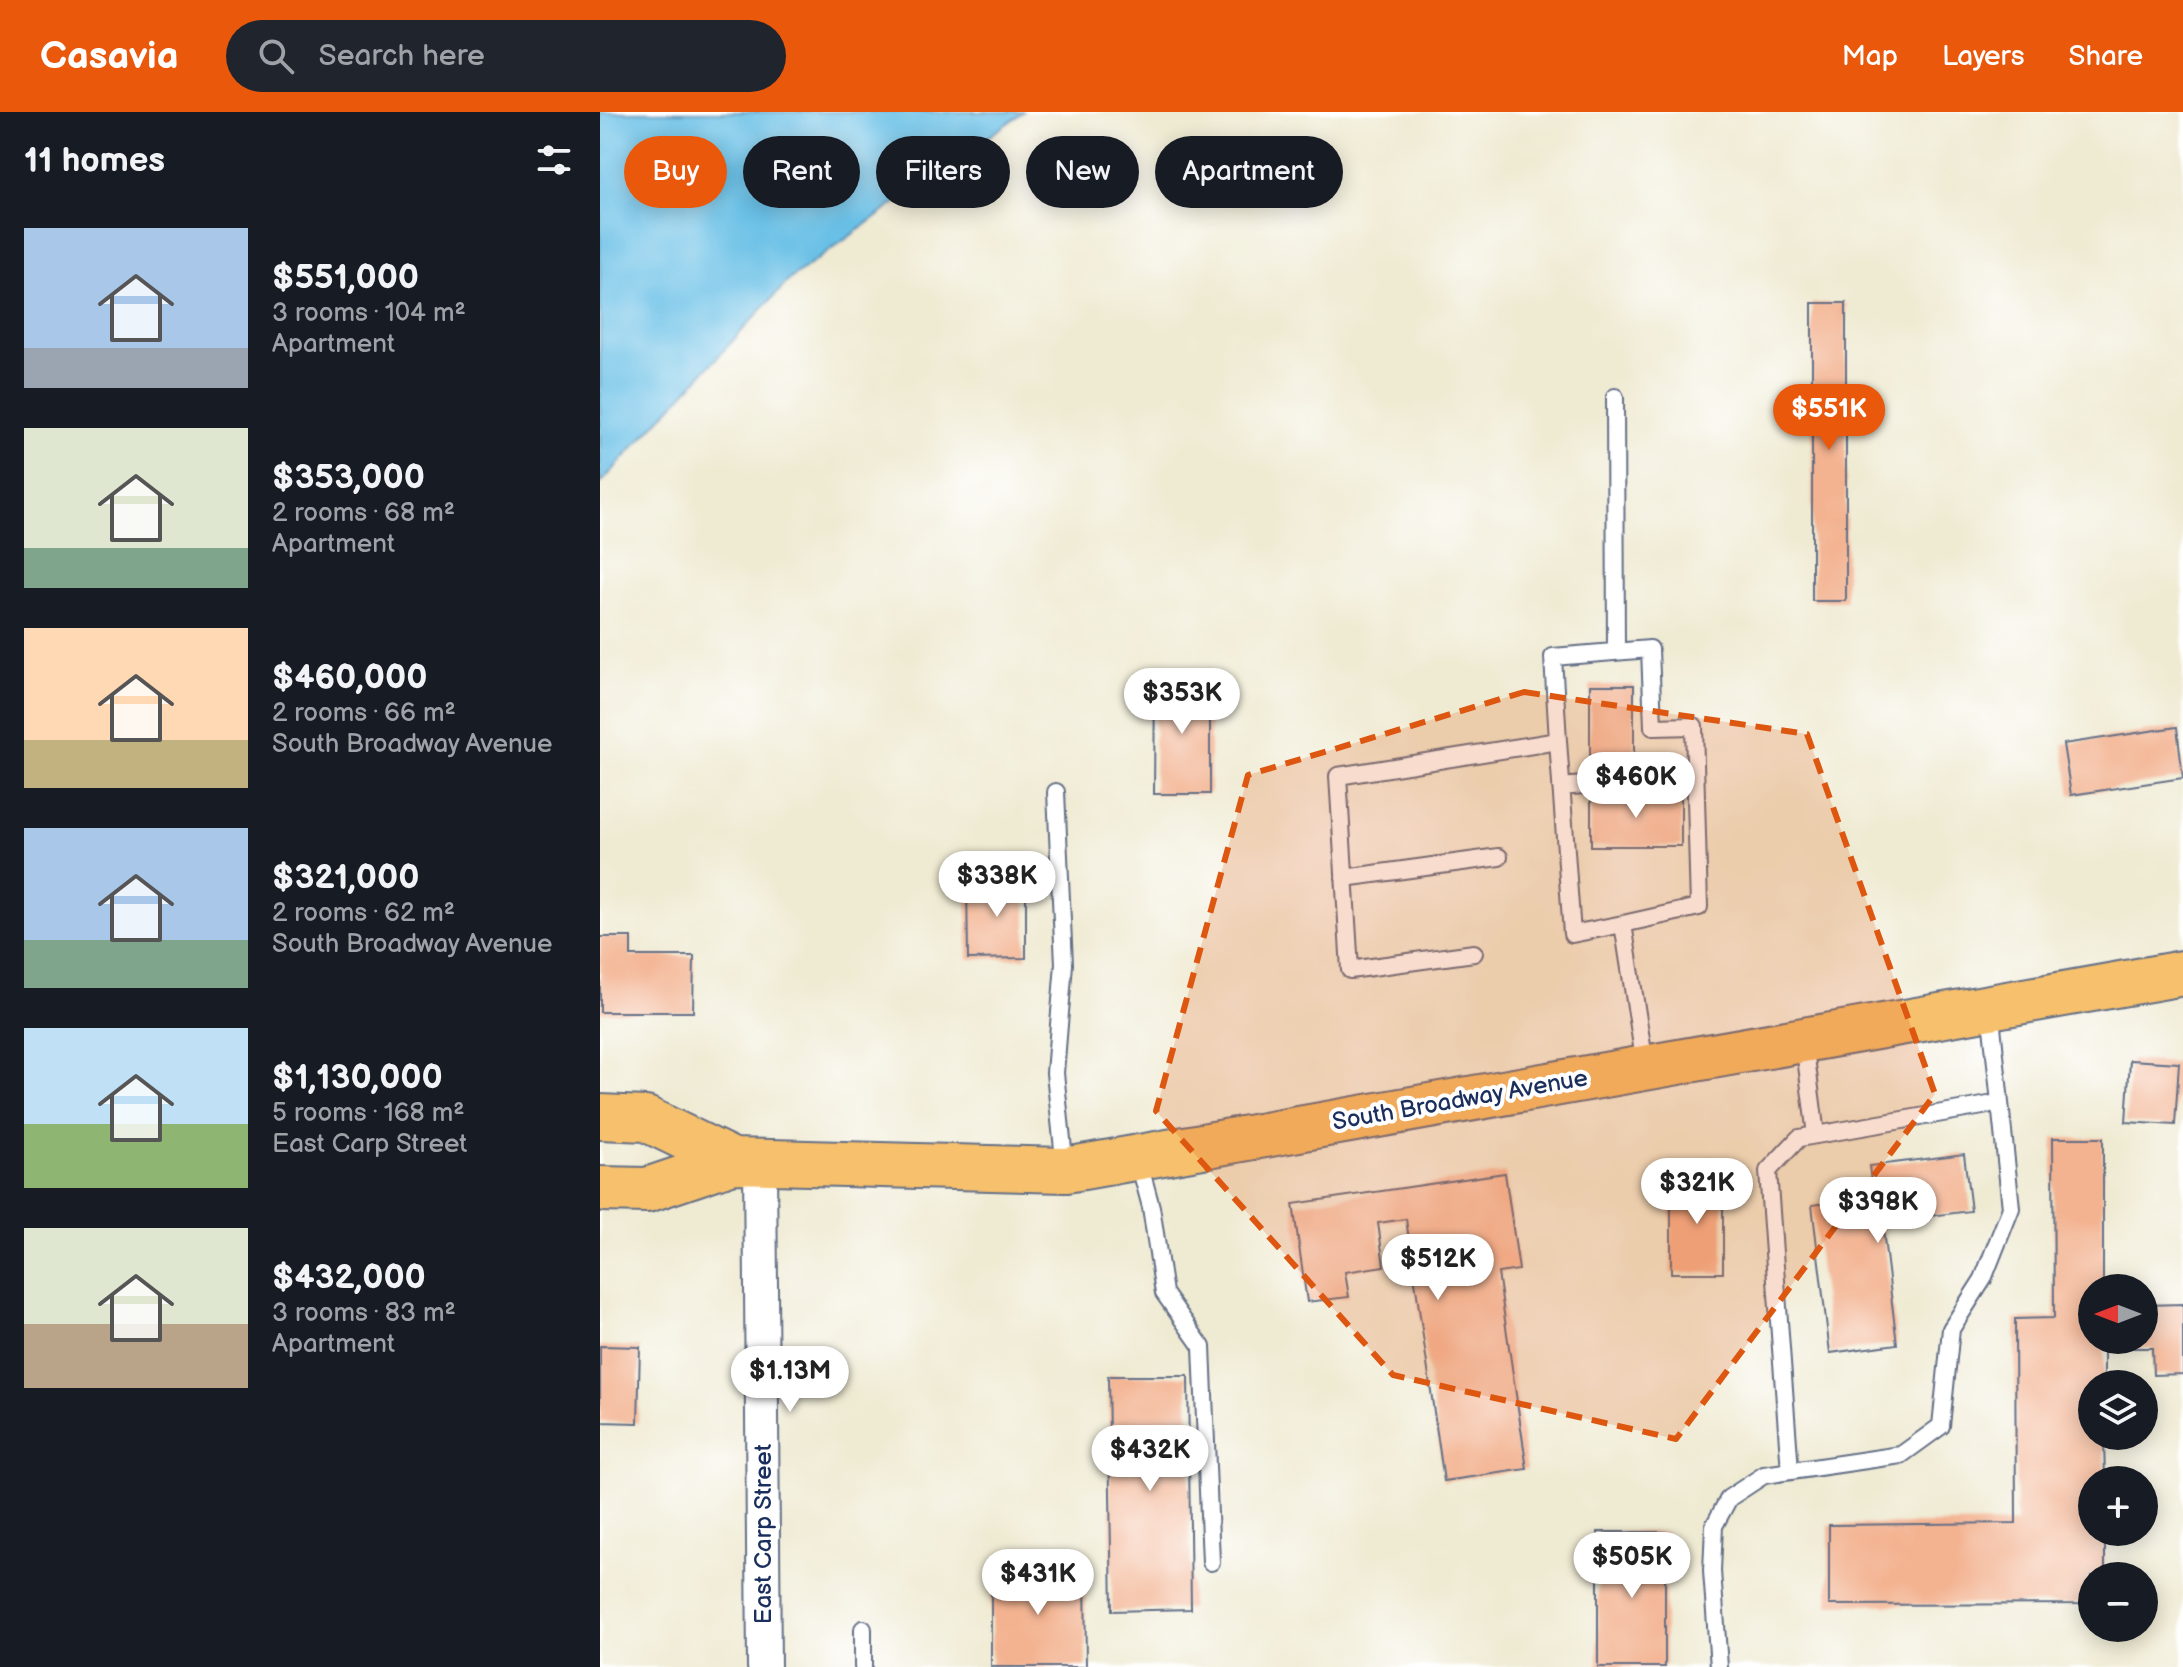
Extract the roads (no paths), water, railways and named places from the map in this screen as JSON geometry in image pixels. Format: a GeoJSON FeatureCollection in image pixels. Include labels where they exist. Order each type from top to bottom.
{"type":"FeatureCollection","features":[{"type":"Feature","properties":{"kind":"main road","name":"South Broadway Avenue"},"geometry":{"type":"LineString","coordinates":[[600,1189],[647,1190],[746,1161],[1066,1170],[1804,1037],[2183,973]]}},
{"type":"Feature","properties":{"kind":"main road","name":"South Broadway Avenue"},"geometry":{"type":"LineString","coordinates":[[600,1117],[646,1119],[746,1161]]}},
{"type":"Feature","properties":{"kind":"street","name":"East Carp Street"},"geometry":{"type":"LineString","coordinates":[[746,1161],[764,1667]]}},
{"type":"Feature","properties":{"kind":"lane"},"geometry":{"type":"LineString","coordinates":[[1615,397],[1616,651]]}},
{"type":"Feature","properties":{"kind":"lane"},"geometry":{"type":"LineString","coordinates":[[1650,649],[1653,727],[1694,726],[1699,907],[1572,934],[1553,657],[1616,651],[1650,649]]}},
{"type":"Feature","properties":{"kind":"lane"},"geometry":{"type":"LineString","coordinates":[[1474,953],[1350,970],[1338,776],[1558,741]]}},
{"type":"Feature","properties":{"kind":"lane"},"geometry":{"type":"LineString","coordinates":[[1561,787],[1695,775]]}},
{"type":"Feature","properties":{"kind":"lane"},"geometry":{"type":"LineString","coordinates":[[1056,792],[1064,964],[1055,1073],[1066,1170]]}},
{"type":"Feature","properties":{"kind":"lane"},"geometry":{"type":"LineString","coordinates":[[1344,878],[1499,857]]}},
{"type":"Feature","properties":{"kind":"lane"},"geometry":{"type":"LineString","coordinates":[[1623,924],[1645,1066]]}},
{"type":"Feature","properties":{"kind":"lane"},"geometry":{"type":"LineString","coordinates":[[1719,1667],[1712,1571],[1714,1526],[1729,1498],[1764,1475],[1901,1455],[1941,1426],[1951,1329],[1983,1279],[2011,1208],[1990,1006]]}},
{"type":"Feature","properties":{"kind":"lane"},"geometry":{"type":"LineString","coordinates":[[1804,1037],[1816,1135]]}},
{"type":"Feature","properties":{"kind":"lane"},"geometry":{"type":"LineString","coordinates":[[1790,1471],[1768,1171],[1799,1138],[2000,1103]]}},
{"type":"Feature","properties":{"kind":"lane"},"geometry":{"type":"LineString","coordinates":[[1137,1157],[1151,1207],[1164,1293],[1202,1347],[1211,1562]]}},
{"type":"Feature","properties":{"kind":"lane"},"geometry":{"type":"LineString","coordinates":[[863,1629],[863,1667]]}},
{"type":"Feature","properties":{"kind":"water"},"geometry":{"type":"Polygon","coordinates":[[[600,112],[1023,112],[990,136],[876,136],[876,208],[889,208],[790,279],[600,484],[600,112]]]}}]}
